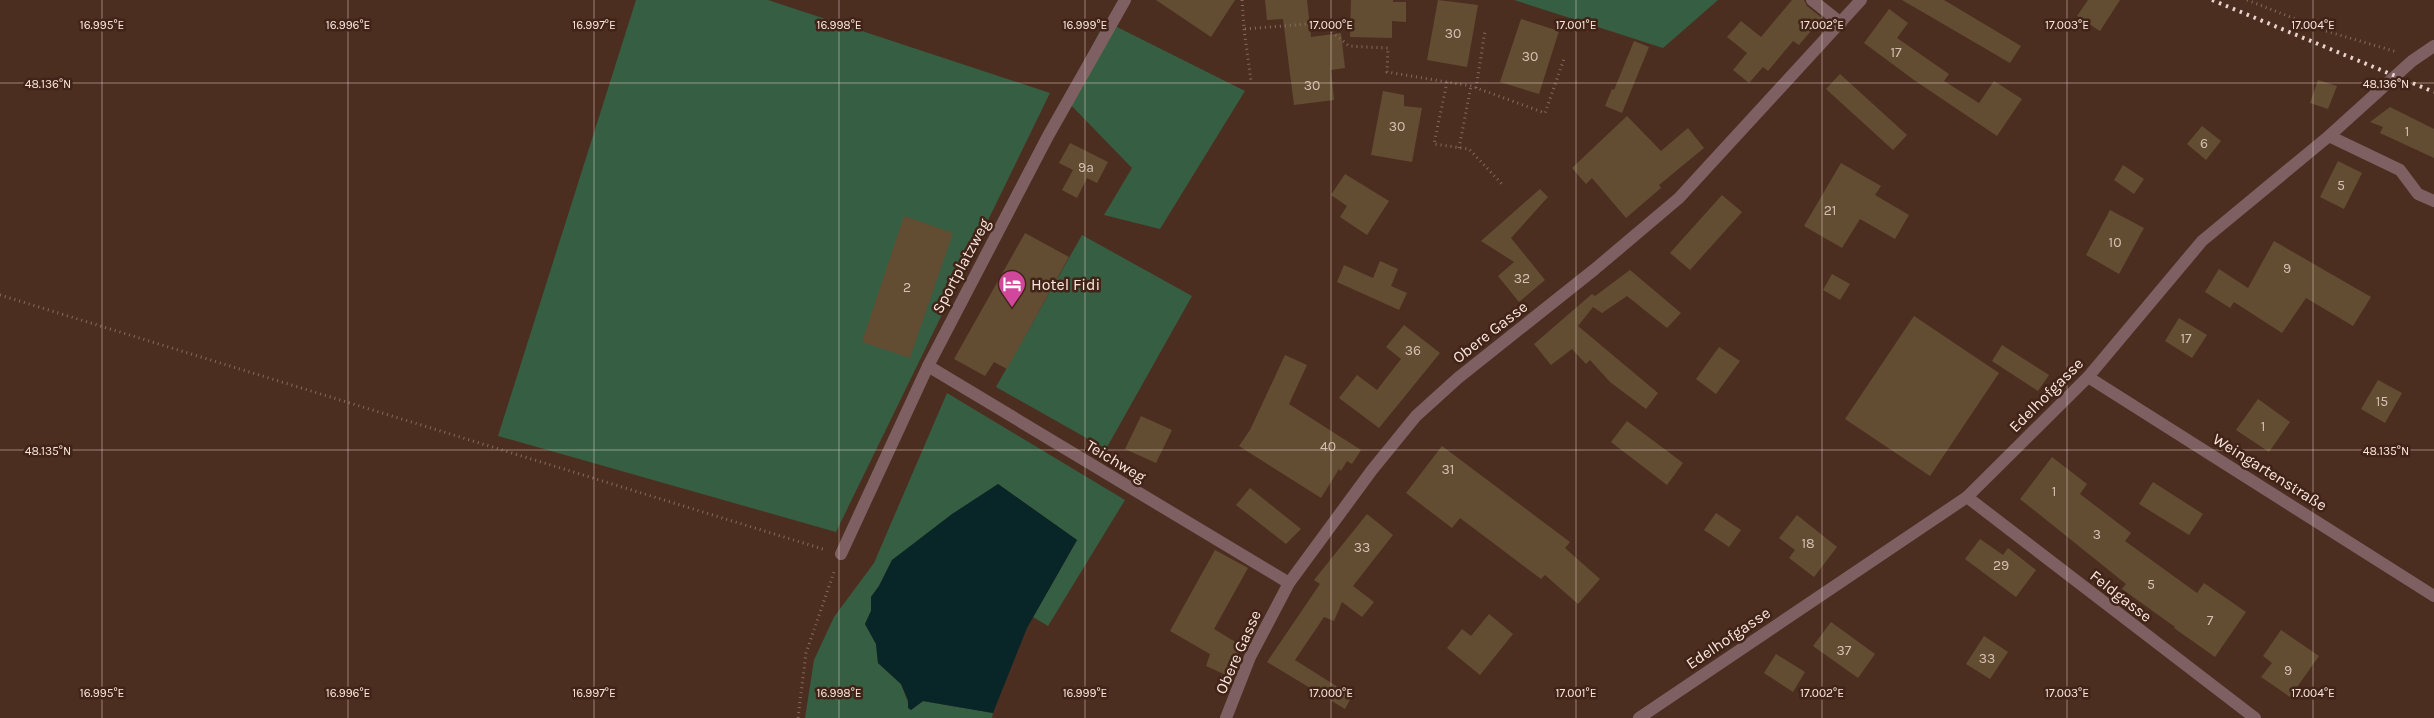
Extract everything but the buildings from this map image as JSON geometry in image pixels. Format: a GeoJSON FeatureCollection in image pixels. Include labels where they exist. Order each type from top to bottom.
{"type":"FeatureCollection","features":[{"type":"Feature","properties":{"kind":"street","name":"Sportplatzweg"},"geometry":{"type":"LineString","coordinates":[[840,554],[928,366],[1048,136],[1125,0]]}},
{"type":"Feature","properties":{"kind":"street"},"geometry":{"type":"LineString","coordinates":[[1812,0],[1841,23]]}},
{"type":"Feature","properties":{"kind":"street","name":"Obere Gasse"},"geometry":{"type":"LineString","coordinates":[[1226,718],[1250,658],[1289,583],[1372,470],[1416,416],[1458,378],[1595,269],[1679,198],[1861,0]]}},
{"type":"Feature","properties":{"kind":"street","name":"Edelhofgasse"},"geometry":{"type":"LineString","coordinates":[[1639,718],[1967,498],[2088,377],[2202,241],[2328,136],[2412,61],[2434,46]]}},
{"type":"Feature","properties":{"kind":"street"},"geometry":{"type":"LineString","coordinates":[[2328,136],[2400,170],[2418,194],[2434,201]]}},
{"type":"Feature","properties":{"kind":"street","name":"Teichweg"},"geometry":{"type":"LineString","coordinates":[[928,366],[1289,583]]}},
{"type":"Feature","properties":{"kind":"street","name":"Weingartenstraße"},"geometry":{"type":"LineString","coordinates":[[2088,377],[2434,596]]}},
{"type":"Feature","properties":{"kind":"street","name":"Feldgasse"},"geometry":{"type":"LineString","coordinates":[[1967,498],[2255,718]]}},
{"type":"Feature","properties":{"kind":"path"},"geometry":{"type":"LineString","coordinates":[[1242,0],[1251,81]]}},
{"type":"Feature","properties":{"kind":"path"},"geometry":{"type":"LineString","coordinates":[[2247,0],[2326,31],[2391,49],[2412,61]]}},
{"type":"Feature","properties":{"kind":"path"},"geometry":{"type":"LineString","coordinates":[[1244,28],[1321,23],[1349,46],[1388,48],[1387,72],[1471,86],[1545,112],[1565,56]]}},
{"type":"Feature","properties":{"kind":"path"},"geometry":{"type":"LineString","coordinates":[[1476,88],[1485,31]]}},
{"type":"Feature","properties":{"kind":"path"},"geometry":{"type":"LineString","coordinates":[[1447,82],[1434,144],[1469,149],[1502,184]]}},
{"type":"Feature","properties":{"kind":"path"},"geometry":{"type":"LineString","coordinates":[[1458,148],[1471,86]]}},
{"type":"Feature","properties":{"kind":"path"},"geometry":{"type":"LineString","coordinates":[[0,295],[840,554],[806,653],[798,718]]}},
{"type":"Feature","properties":{"kind":"green space"},"geometry":{"type":"Polygon","coordinates":[[[636,0],[768,0],[1050,93],[836,532],[498,436],[636,0]]]}},
{"type":"Feature","properties":{"kind":"green space"},"geometry":{"type":"Polygon","coordinates":[[[1514,0],[1718,0],[1663,48],[1514,0]]]}},
{"type":"Feature","properties":{"kind":"green space"},"geometry":{"type":"Polygon","coordinates":[[[1105,21],[1245,91],[1160,229],[1104,215],[1132,168],[1065,99],[1105,21]]]}},
{"type":"Feature","properties":{"kind":"green space"},"geometry":{"type":"Polygon","coordinates":[[[1082,235],[1192,296],[1106,449],[996,387],[1082,235]]]}},
{"type":"Feature","properties":{"kind":"green space"},"geometry":{"type":"Polygon","coordinates":[[[947,393],[1125,500],[1048,626],[1033,617],[1077,540],[998,484],[892,560],[879,586],[871,597],[871,611],[865,624],[876,644],[878,663],[901,684],[911,710],[923,701],[993,713],[992,718],[805,718],[814,660],[834,617],[874,563],[947,393]]]}},
{"type":"Feature","properties":{"kind":"water"},"geometry":{"type":"Polygon","coordinates":[[[998,484],[1077,540],[1027,628],[993,713],[923,701],[911,710],[908,708],[908,700],[901,684],[878,663],[876,644],[865,624],[871,611],[871,597],[879,586],[892,560],[952,514],[998,484]]]}},
{"type":"Feature","properties":{"kind":"railway"},"geometry":{"type":"LineString","coordinates":[[2212,0],[2434,92]]}},
{"type":"Feature","properties":{"kind":"place","name":"Hotel Fidi"},"geometry":{"type":"Point","coordinates":[1012,308]}}]}
